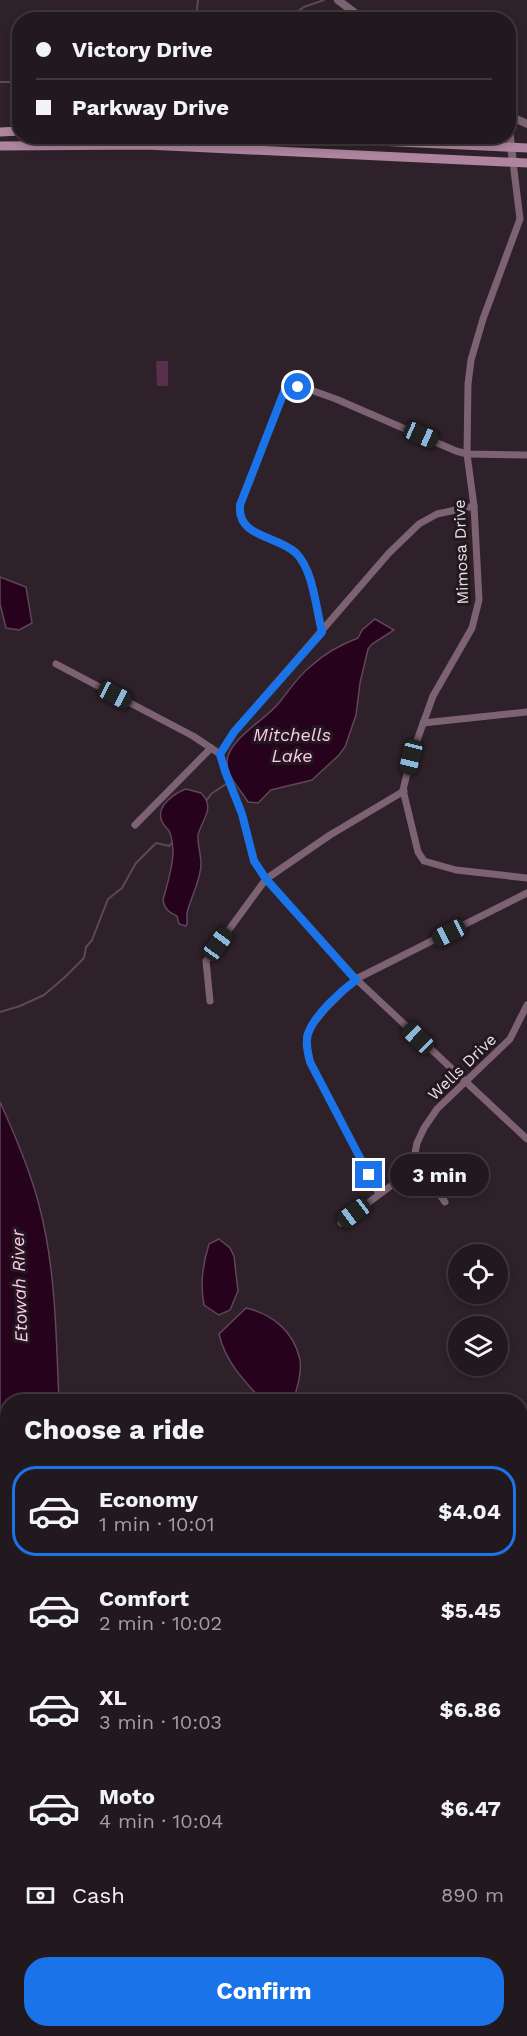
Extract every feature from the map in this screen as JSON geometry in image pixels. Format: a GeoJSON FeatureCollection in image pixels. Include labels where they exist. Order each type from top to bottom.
{"type":"FeatureCollection","features":[{"type":"Feature","properties":{"kind":"main road"},"geometry":{"type":"LineString","coordinates":[[431,144],[527,148]]}},
{"type":"Feature","properties":{"kind":"main road"},"geometry":{"type":"LineString","coordinates":[[0,146],[147,145],[527,163]]}},
{"type":"Feature","properties":{"kind":"street"},"geometry":{"type":"LineString","coordinates":[[338,0],[354,12]]}},
{"type":"Feature","properties":{"kind":"street"},"geometry":{"type":"LineString","coordinates":[[511,144],[513,162]]}},
{"type":"Feature","properties":{"kind":"street","name":"Mimosa Drive"},"geometry":{"type":"LineString","coordinates":[[513,162],[520,219],[483,319],[471,360],[467,393],[467,454],[474,506],[479,600],[475,621],[451,668],[433,696],[411,757],[404,791],[417,852],[424,861],[456,870],[527,878]]}},
{"type":"Feature","properties":{"kind":"street"},"geometry":{"type":"LineString","coordinates":[[322,632],[307,567],[295,552],[247,528],[239,516],[240,505],[284,392],[290,388],[299,387],[336,399],[467,454],[527,455]]}},
{"type":"Feature","properties":{"kind":"street"},"geometry":{"type":"LineString","coordinates":[[220,754],[234,732],[389,553],[419,524],[438,514],[474,506]]}},
{"type":"Feature","properties":{"kind":"street"},"geometry":{"type":"LineString","coordinates":[[56,664],[194,736],[220,754],[242,814],[254,861],[266,879],[356,980],[527,1139]]}},
{"type":"Feature","properties":{"kind":"street"},"geometry":{"type":"LineString","coordinates":[[423,723],[527,712]]}},
{"type":"Feature","properties":{"kind":"street"},"geometry":{"type":"LineString","coordinates":[[135,825],[211,748]]}},
{"type":"Feature","properties":{"kind":"street"},"geometry":{"type":"LineString","coordinates":[[210,1001],[206,960],[266,879],[330,835],[404,791]]}},
{"type":"Feature","properties":{"kind":"street"},"geometry":{"type":"LineString","coordinates":[[379,1194],[310,1062],[307,1035],[312,1024],[346,987],[356,980],[527,893]]}},
{"type":"Feature","properties":{"kind":"street","name":"Wells Drive"},"geometry":{"type":"LineString","coordinates":[[341,1223],[392,1185],[414,1158],[417,1143],[424,1128],[437,1109],[510,1039],[527,1005]]}},
{"type":"Feature","properties":{"kind":"street"},"geometry":{"type":"LineString","coordinates":[[414,1158],[445,1202]]}},
{"type":"Feature","properties":{"kind":"shaded area"},"geometry":{"type":"Polygon","coordinates":[[[156,361],[168,361],[168,386],[157,386],[156,361]]]}},
{"type":"Feature","properties":{"kind":"water"},"geometry":{"type":"Polygon","coordinates":[[[0,577],[26,587],[32,623],[19,630],[6,628],[0,604],[0,577]]]}},
{"type":"Feature","properties":{"kind":"water","name":"Mitchells Lake"},"geometry":{"type":"Polygon","coordinates":[[[375,619],[394,630],[368,649],[356,715],[345,747],[312,780],[271,790],[258,803],[248,802],[232,778],[228,767],[229,753],[234,745],[278,704],[306,670],[327,653],[358,638],[362,630],[375,619]]]}},
{"type":"Feature","properties":{"kind":"water"},"geometry":{"type":"Polygon","coordinates":[[[186,789],[201,793],[208,809],[198,835],[201,870],[187,913],[186,926],[179,924],[177,916],[168,910],[163,900],[173,851],[170,833],[162,822],[160,814],[168,800],[186,789]]]}},
{"type":"Feature","properties":{"kind":"water","name":"Etowah River"},"geometry":{"type":"Polygon","coordinates":[[[0,1102],[27,1166],[45,1229],[52,1278],[59,1394],[0,1394],[0,1102]]]}},
{"type":"Feature","properties":{"kind":"water"},"geometry":{"type":"Polygon","coordinates":[[[219,1239],[230,1248],[234,1256],[238,1291],[230,1310],[219,1315],[204,1305],[202,1282],[209,1244],[219,1239]]]}},
{"type":"Feature","properties":{"kind":"water"},"geometry":{"type":"Polygon","coordinates":[[[246,1308],[273,1319],[293,1340],[300,1360],[299,1380],[295,1394],[257,1394],[231,1362],[219,1334],[246,1308]]]}},
{"type":"Feature","properties":{"kind":"waterway"},"geometry":{"type":"LineString","coordinates":[[197,12],[198,0]]}},
{"type":"Feature","properties":{"kind":"waterway"},"geometry":{"type":"LineString","coordinates":[[296,12],[324,0]]}},
{"type":"Feature","properties":{"kind":"waterway"},"geometry":{"type":"LineString","coordinates":[[0,82],[12,82]]}},
{"type":"Feature","properties":{"kind":"waterway"},"geometry":{"type":"LineString","coordinates":[[207,800],[211,794],[232,780]]}},
{"type":"Feature","properties":{"kind":"waterway"},"geometry":{"type":"LineString","coordinates":[[0,1012],[44,995],[64,978],[84,958],[86,947],[92,940],[108,899],[122,888],[136,863],[156,843],[169,846],[172,843]]}},
{"type":"Feature","properties":{"kind":"route"},"geometry":{"type":"LineString","coordinates":[[298,387],[284,392],[240,505],[239,516],[247,528],[295,552],[307,567],[322,632],[234,732],[220,754],[242,814],[254,861],[266,879],[356,980],[346,987],[312,1024],[307,1035],[307,1047],[310,1062],[369,1175]]}}]}
